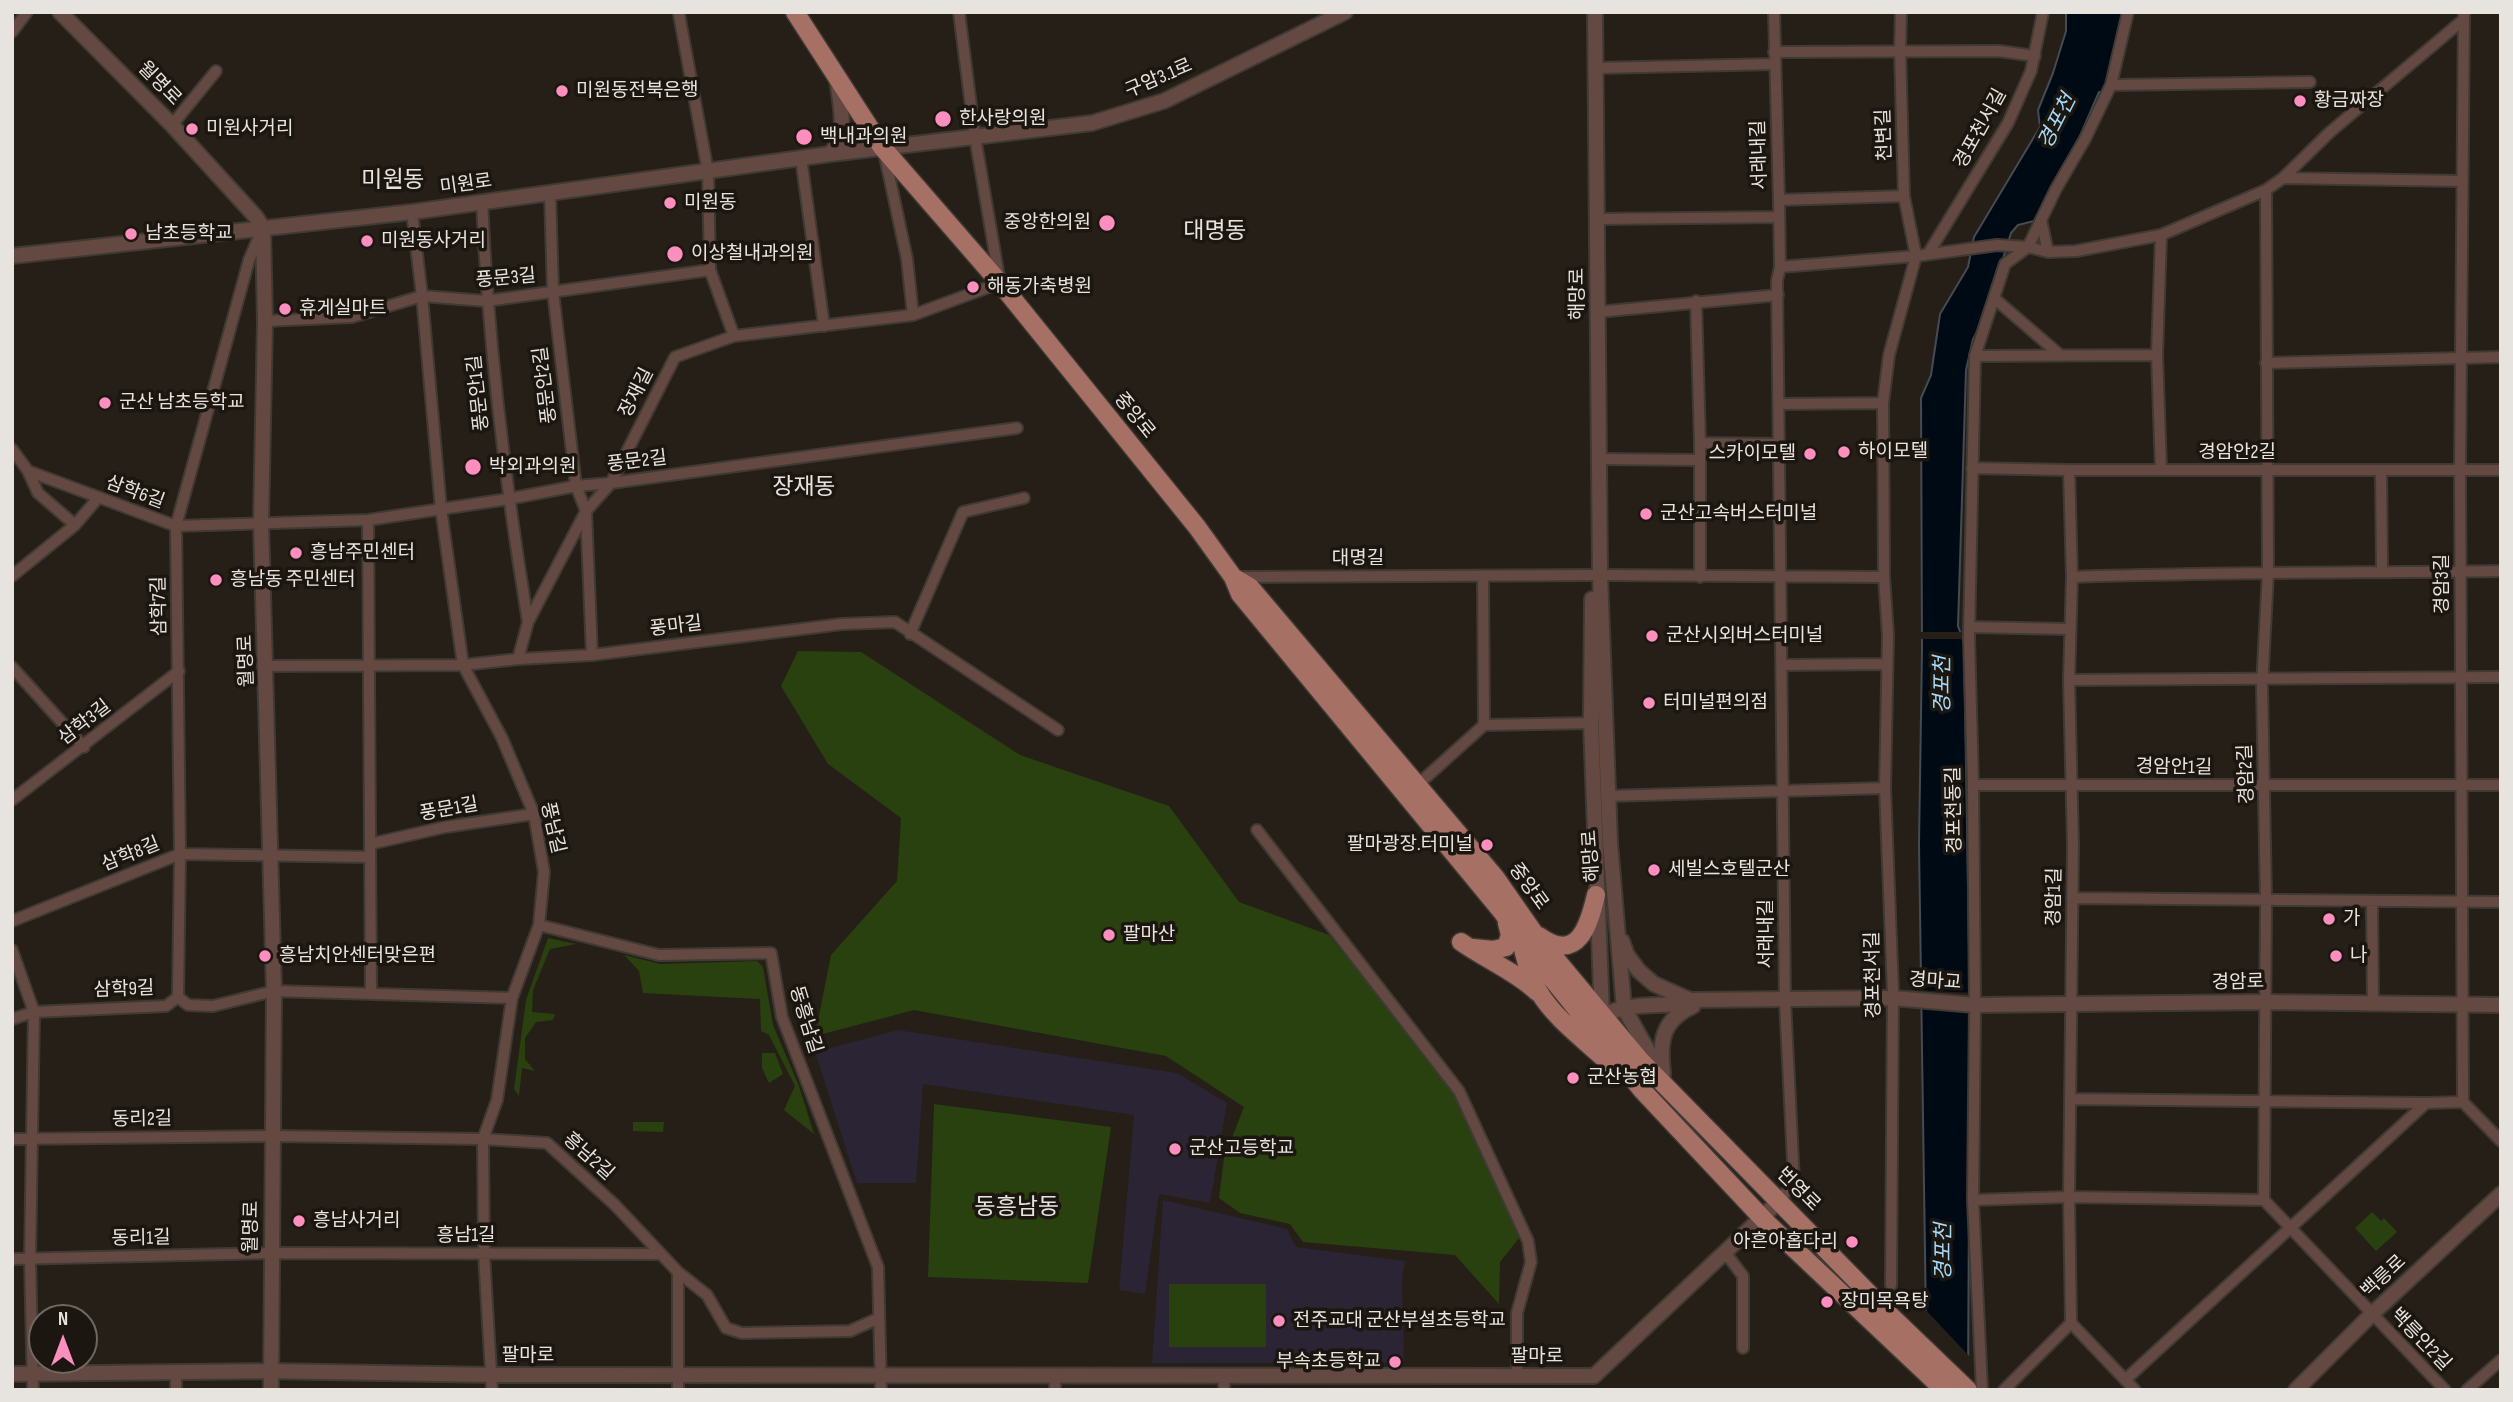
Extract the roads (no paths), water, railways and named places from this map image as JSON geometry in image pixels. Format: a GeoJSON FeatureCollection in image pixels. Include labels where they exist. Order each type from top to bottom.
{"type":"FeatureCollection","features":[{"type":"Feature","properties":{"kind":"main road","name":"중앙로"},"geometry":{"type":"LineString","coordinates":[[795,12],[883,147],[1000,283],[1197,527],[1233,577],[1240,594],[1413,790],[1495,877],[1527,936]]}},
{"type":"Feature","properties":{"kind":"main road","name":"중앙로"},"geometry":{"type":"LineString","coordinates":[[1413,790],[1503,913],[1527,936],[1597,1021]]}},
{"type":"Feature","properties":{"kind":"main road"},"geometry":{"type":"LineString","coordinates":[[1540,994],[1532,978],[1527,936],[1558,945],[1574,941],[1588,927],[1596,895]]}},
{"type":"Feature","properties":{"kind":"main road"},"geometry":{"type":"LineString","coordinates":[[1503,913],[1510,935],[1506,947],[1485,950],[1461,942],[1530,984],[1580,1037],[1642,1090],[1762,1217],[1944,1390]]}},
{"type":"Feature","properties":{"kind":"main road"},"geometry":{"type":"LineString","coordinates":[[1597,1021],[1642,1090]]}},
{"type":"Feature","properties":{"kind":"main road","name":"번영로"},"geometry":{"type":"LineString","coordinates":[[1597,1021],[1666,1084],[1893,1318],[1968,1390]]}},
{"type":"Feature","properties":{"kind":"street"},"geometry":{"type":"LineString","coordinates":[[12,32],[27,12]]}},
{"type":"Feature","properties":{"kind":"street","name":"월명로"},"geometry":{"type":"LineString","coordinates":[[60,12],[172,125],[256,216],[263,228],[265,321],[261,523],[274,992],[271,1390]]}},
{"type":"Feature","properties":{"kind":"street"},"geometry":{"type":"LineString","coordinates":[[958,12],[975,137]]}},
{"type":"Feature","properties":{"kind":"street","name":"구암3.1로"},"geometry":{"type":"LineString","coordinates":[[883,147],[1092,123],[1164,102],[1345,12]]}},
{"type":"Feature","properties":{"kind":"street","name":"해망로"},"geometry":{"type":"LineString","coordinates":[[1595,12],[1601,575],[1608,796],[1624,1009]]}},
{"type":"Feature","properties":{"kind":"street","name":"서래내길"},"geometry":{"type":"LineString","coordinates":[[1774,12],[1780,267],[1777,274],[1778,444],[1783,665],[1785,1001],[1794,1182],[1779,1200]]}},
{"type":"Feature","properties":{"kind":"street","name":"천변길"},"geometry":{"type":"LineString","coordinates":[[1901,12],[1904,196],[1916,256]]}},
{"type":"Feature","properties":{"kind":"street","name":"경포천서길"},"geometry":{"type":"LineString","coordinates":[[1928,254],[2008,123],[2031,71],[2043,12]]}},
{"type":"Feature","properties":{"kind":"street","name":"경포천동길"},"geometry":{"type":"LineString","coordinates":[[1982,1390],[1973,1200],[1975,1005],[1970,627],[1975,356],[2005,264],[2028,247],[2112,85],[2128,12]]}},
{"type":"Feature","properties":{"kind":"street"},"geometry":{"type":"LineString","coordinates":[[680,14],[708,172],[710,270],[734,336]]}},
{"type":"Feature","properties":{"kind":"street"},"geometry":{"type":"LineString","coordinates":[[1780,267],[1916,256],[1997,245],[2028,247],[2048,252],[2076,251],[2161,235],[2266,190],[2283,178],[2330,132],[2463,16]]}},
{"type":"Feature","properties":{"kind":"street","name":"경암3길"},"geometry":{"type":"LineString","coordinates":[[2463,16],[2460,358],[2463,1102]]}},
{"type":"Feature","properties":{"kind":"street"},"geometry":{"type":"LineString","coordinates":[[1774,52],[1999,51],[2035,56]]}},
{"type":"Feature","properties":{"kind":"street"},"geometry":{"type":"LineString","coordinates":[[1597,68],[1775,64]]}},
{"type":"Feature","properties":{"kind":"street"},"geometry":{"type":"LineString","coordinates":[[172,125],[216,71]]}},
{"type":"Feature","properties":{"kind":"street"},"geometry":{"type":"LineString","coordinates":[[830,154],[839,145],[842,121],[837,77]]}},
{"type":"Feature","properties":{"kind":"street"},"geometry":{"type":"LineString","coordinates":[[2112,85],[2310,82]]}},
{"type":"Feature","properties":{"kind":"street","name":"중앙로"},"geometry":{"type":"LineString","coordinates":[[975,137],[1000,283]]}},
{"type":"Feature","properties":{"kind":"street","name":"중앙로"},"geometry":{"type":"LineString","coordinates":[[883,147],[907,259],[913,315]]}},
{"type":"Feature","properties":{"kind":"street","name":"미원로"},"geometry":{"type":"LineString","coordinates":[[12,256],[412,212],[883,147]]}},
{"type":"Feature","properties":{"kind":"street"},"geometry":{"type":"LineString","coordinates":[[801,158],[824,326]]}},
{"type":"Feature","properties":{"kind":"street"},"geometry":{"type":"LineString","coordinates":[[2283,178],[2461,181]]}},
{"type":"Feature","properties":{"kind":"street","name":"경암2길"},"geometry":{"type":"LineString","coordinates":[[2264,1200],[2266,900],[2262,678],[2268,573],[2266,190]]}},
{"type":"Feature","properties":{"kind":"street","name":"풍문안2길"},"geometry":{"type":"LineString","coordinates":[[550,193],[552,292],[576,486],[586,511],[592,655]]}},
{"type":"Feature","properties":{"kind":"street"},"geometry":{"type":"LineString","coordinates":[[1779,200],[1904,196]]}},
{"type":"Feature","properties":{"kind":"street","name":"풍문안1길"},"geometry":{"type":"LineString","coordinates":[[482,201],[486,301],[508,499],[528,622]]}},
{"type":"Feature","properties":{"kind":"street","name":"풍남길"},"geometry":{"type":"LineString","coordinates":[[412,212],[441,509],[463,665],[502,738],[534,814],[544,872],[539,925],[512,998],[497,1100],[483,1139],[484,1254],[492,1382]]}},
{"type":"Feature","properties":{"kind":"street"},"geometry":{"type":"LineString","coordinates":[[1597,219],[1779,217]]}},
{"type":"Feature","properties":{"kind":"street"},"geometry":{"type":"LineString","coordinates":[[2041,220],[2048,252]]}},
{"type":"Feature","properties":{"kind":"street","name":"삼학7길"},"geometry":{"type":"LineString","coordinates":[[178,997],[180,854],[176,526],[249,260],[263,228]]}},
{"type":"Feature","properties":{"kind":"street"},"geometry":{"type":"LineString","coordinates":[[2161,235],[2157,355],[2161,470]]}},
{"type":"Feature","properties":{"kind":"street","name":"경포천서길"},"geometry":{"type":"LineString","coordinates":[[1891,1284],[1893,998],[1885,788],[1888,635],[1884,577],[1883,403],[1889,355],[1916,256]]}},
{"type":"Feature","properties":{"kind":"street","name":"풍문3길"},"geometry":{"type":"LineString","coordinates":[[265,321],[352,317],[422,296],[486,301],[710,270]]}},
{"type":"Feature","properties":{"kind":"street","name":"장재길"},"geometry":{"type":"LineString","coordinates":[[518,659],[528,622],[586,511],[611,483],[675,358],[734,336],[913,315],[1000,283]]}},
{"type":"Feature","properties":{"kind":"street"},"geometry":{"type":"LineString","coordinates":[[1597,312],[1778,295]]}},
{"type":"Feature","properties":{"kind":"street"},"geometry":{"type":"LineString","coordinates":[[1994,298],[2060,355]]}},
{"type":"Feature","properties":{"kind":"street"},"geometry":{"type":"LineString","coordinates":[[1696,301],[1700,577]]}},
{"type":"Feature","properties":{"kind":"street"},"geometry":{"type":"LineString","coordinates":[[1975,356],[2157,355]]}},
{"type":"Feature","properties":{"kind":"street"},"geometry":{"type":"LineString","coordinates":[[2266,363],[2501,357]]}},
{"type":"Feature","properties":{"kind":"street"},"geometry":{"type":"LineString","coordinates":[[1779,404],[1883,403]]}},
{"type":"Feature","properties":{"kind":"street","name":"풍문2길"},"geometry":{"type":"LineString","coordinates":[[261,523],[368,520],[576,486],[1017,428]]}},
{"type":"Feature","properties":{"kind":"street"},"geometry":{"type":"LineString","coordinates":[[1700,443],[1778,444]]}},
{"type":"Feature","properties":{"kind":"street"},"geometry":{"type":"LineString","coordinates":[[12,449],[28,471],[38,493],[75,525]]}},
{"type":"Feature","properties":{"kind":"street"},"geometry":{"type":"LineString","coordinates":[[1600,459],[1699,460]]}},
{"type":"Feature","properties":{"kind":"street","name":"경암안2길"},"geometry":{"type":"LineString","coordinates":[[1972,468],[2501,470]]}},
{"type":"Feature","properties":{"kind":"street","name":"경암1길"},"geometry":{"type":"LineString","coordinates":[[2069,470],[2072,577],[2069,629],[2070,784],[2073,845],[2069,1197],[2071,1324]]}},
{"type":"Feature","properties":{"kind":"street"},"geometry":{"type":"LineString","coordinates":[[2381,470],[2382,571]]}},
{"type":"Feature","properties":{"kind":"street","name":"삼학6길"},"geometry":{"type":"LineString","coordinates":[[28,471],[176,526],[261,523]]}},
{"type":"Feature","properties":{"kind":"street"},"geometry":{"type":"LineString","coordinates":[[12,576],[75,525],[98,498]]}},
{"type":"Feature","properties":{"kind":"street"},"geometry":{"type":"LineString","coordinates":[[910,634],[963,512],[1024,498]]}},
{"type":"Feature","properties":{"kind":"street"},"geometry":{"type":"LineString","coordinates":[[368,520],[372,993]]}},
{"type":"Feature","properties":{"kind":"street"},"geometry":{"type":"LineString","coordinates":[[2072,577],[2501,570]]}},
{"type":"Feature","properties":{"kind":"street"},"geometry":{"type":"LineString","coordinates":[[1601,575],[1884,577]]}},
{"type":"Feature","properties":{"kind":"street","name":"해망로"},"geometry":{"type":"LineString","coordinates":[[1597,1021],[1591,723],[1592,593],[1601,575]]}},
{"type":"Feature","properties":{"kind":"street","name":"대명길"},"geometry":{"type":"LineString","coordinates":[[1233,577],[1601,575]]}},
{"type":"Feature","properties":{"kind":"street"},"geometry":{"type":"LineString","coordinates":[[1483,576],[1484,725]]}},
{"type":"Feature","properties":{"kind":"street","name":"풍마길"},"geometry":{"type":"LineString","coordinates":[[266,666],[463,665],[592,655],[842,624],[895,622],[1058,730]]}},
{"type":"Feature","properties":{"kind":"street"},"geometry":{"type":"LineString","coordinates":[[1970,627],[2069,629]]}},
{"type":"Feature","properties":{"kind":"street"},"geometry":{"type":"LineString","coordinates":[[1783,665],[1887,664]]}},
{"type":"Feature","properties":{"kind":"street"},"geometry":{"type":"LineString","coordinates":[[12,667],[84,747]]}},
{"type":"Feature","properties":{"kind":"street","name":"삼학3길"},"geometry":{"type":"LineString","coordinates":[[12,800],[84,747],[178,671]]}},
{"type":"Feature","properties":{"kind":"street"},"geometry":{"type":"LineString","coordinates":[[2069,680],[2501,677]]}},
{"type":"Feature","properties":{"kind":"street"},"geometry":{"type":"LineString","coordinates":[[1413,790],[1484,725],[1591,723]]}},
{"type":"Feature","properties":{"kind":"street","name":"경암안1길"},"geometry":{"type":"LineString","coordinates":[[1973,785],[2501,785]]}},
{"type":"Feature","properties":{"kind":"street"},"geometry":{"type":"LineString","coordinates":[[1608,796],[1885,788]]}},
{"type":"Feature","properties":{"kind":"street","name":"풍문1길"},"geometry":{"type":"LineString","coordinates":[[370,844],[445,827],[534,814]]}},
{"type":"Feature","properties":{"kind":"street"},"geometry":{"type":"LineString","coordinates":[[1257,830],[1459,1091],[1528,1241],[1531,1262],[1517,1313],[1517,1376]]}},
{"type":"Feature","properties":{"kind":"street","name":"삼학8길"},"geometry":{"type":"LineString","coordinates":[[12,921],[180,854],[270,855]]}},
{"type":"Feature","properties":{"kind":"street"},"geometry":{"type":"LineString","coordinates":[[270,855],[370,858]]}},
{"type":"Feature","properties":{"kind":"street"},"geometry":{"type":"LineString","coordinates":[[2072,898],[2501,902]]}},
{"type":"Feature","properties":{"kind":"street"},"geometry":{"type":"LineString","coordinates":[[2372,901],[2373,1005]]}},
{"type":"Feature","properties":{"kind":"street","name":"동흥남길"},"geometry":{"type":"LineString","coordinates":[[539,925],[659,955],[771,953],[782,1017],[878,1267],[881,1382]]}},
{"type":"Feature","properties":{"kind":"street"},"geometry":{"type":"LineString","coordinates":[[1616,926],[1627,955],[1639,971],[1654,984],[1690,1000],[1893,998]]}},
{"type":"Feature","properties":{"kind":"street"},"geometry":{"type":"LineString","coordinates":[[12,950],[34,1012],[31,1304]]}},
{"type":"Feature","properties":{"kind":"street","name":"삼학9길"},"geometry":{"type":"LineString","coordinates":[[12,1019],[34,1012],[166,1006],[178,997],[188,1005],[213,1006],[274,992],[512,998]]}},
{"type":"Feature","properties":{"kind":"street","name":"경마교"},"geometry":{"type":"LineString","coordinates":[[1893,998],[1975,1005]]}},
{"type":"Feature","properties":{"kind":"street"},"geometry":{"type":"LineString","coordinates":[[1597,1021],[1624,1009],[1704,1001]]}},
{"type":"Feature","properties":{"kind":"street"},"geometry":{"type":"LineString","coordinates":[[1666,1084],[1660,1051],[1668,1025],[1685,1010],[1704,1001]]}},
{"type":"Feature","properties":{"kind":"street","name":"경암로"},"geometry":{"type":"LineString","coordinates":[[1975,1005],[2266,1002],[2501,1005]]}},
{"type":"Feature","properties":{"kind":"street"},"geometry":{"type":"LineString","coordinates":[[1624,1009],[1666,1084]]}},
{"type":"Feature","properties":{"kind":"street"},"geometry":{"type":"LineString","coordinates":[[2071,1099],[2463,1102],[2501,1142]]}},
{"type":"Feature","properties":{"kind":"street"},"geometry":{"type":"LineString","coordinates":[[2125,1380],[2426,1103]]}},
{"type":"Feature","properties":{"kind":"street","name":"흥남2길"},"geometry":{"type":"LineString","coordinates":[[273,1136],[483,1139],[547,1143],[615,1205],[678,1272],[707,1295],[726,1328],[741,1333],[850,1331],[879,1318]]}},
{"type":"Feature","properties":{"kind":"street","name":"동리2길"},"geometry":{"type":"LineString","coordinates":[[12,1139],[273,1136]]}},
{"type":"Feature","properties":{"kind":"street","name":"백릉로"},"geometry":{"type":"LineString","coordinates":[[2296,1390],[2371,1315],[2501,1194]]}},
{"type":"Feature","properties":{"kind":"street"},"geometry":{"type":"LineString","coordinates":[[1973,1200],[2069,1197],[2264,1200],[2371,1315]]}},
{"type":"Feature","properties":{"kind":"street","name":"팔마로"},"geometry":{"type":"LineString","coordinates":[[98,1374],[271,1371],[492,1382],[1405,1383],[1517,1376],[1594,1383],[1724,1251],[1779,1200]]}},
{"type":"Feature","properties":{"kind":"street"},"geometry":{"type":"LineString","coordinates":[[1724,1251],[1743,1276],[1743,1349]]}},
{"type":"Feature","properties":{"kind":"street","name":"흥남1길"},"geometry":{"type":"LineString","coordinates":[[271,1253],[661,1254]]}},
{"type":"Feature","properties":{"kind":"street","name":"동리1길"},"geometry":{"type":"LineString","coordinates":[[12,1259],[271,1253]]}},
{"type":"Feature","properties":{"kind":"street"},"geometry":{"type":"LineString","coordinates":[[678,1272],[678,1382]]}},
{"type":"Feature","properties":{"kind":"street","name":"백릉안2길"},"geometry":{"type":"LineString","coordinates":[[2371,1315],[2445,1390]]}},
{"type":"Feature","properties":{"kind":"street"},"geometry":{"type":"LineString","coordinates":[[2004,1390],[2071,1324],[2135,1390]]}},
{"type":"Feature","properties":{"kind":"street"},"geometry":{"type":"LineString","coordinates":[[2467,1390],[2501,1360]]}},
{"type":"Feature","properties":{"kind":"street"},"geometry":{"type":"LineString","coordinates":[[176,1373],[176,1390]]}},
{"type":"Feature","properties":{"kind":"street"},"geometry":{"type":"LineString","coordinates":[[33,1374],[33,1390]]}},
{"type":"Feature","properties":{"kind":"water","name":"경포천"},"geometry":{"type":"Polygon","coordinates":[[[2066,12],[2125,12],[2104,94],[2099,92],[2080,136],[2034,221],[2018,225],[2011,233],[1983,322],[1973,339],[1966,370],[1958,626],[1964,643],[1970,1009],[1968,1390],[1927,1390],[1919,844],[1922,649],[1921,398],[1931,375],[1940,314],[1968,267],[1974,237],[2040,127],[2038,110],[2066,31],[2066,12]]]}},
{"type":"Feature","properties":{"kind":"place","name":"미원동전북은행"},"geometry":{"type":"Point","coordinates":[562,91]}},
{"type":"Feature","properties":{"kind":"place","name":"황금짜장"},"geometry":{"type":"Point","coordinates":[2300,101]}},
{"type":"Feature","properties":{"kind":"place","name":"한사랑의원"},"geometry":{"type":"Point","coordinates":[943,119]}},
{"type":"Feature","properties":{"kind":"place","name":"미원사거리"},"geometry":{"type":"Point","coordinates":[192,129]}},
{"type":"Feature","properties":{"kind":"place","name":"백내과의원"},"geometry":{"type":"Point","coordinates":[804,137]}},
{"type":"Feature","properties":{"kind":"place","name":"미원동"},"geometry":{"type":"Point","coordinates":[670,203]}},
{"type":"Feature","properties":{"kind":"place","name":"중앙한의원"},"geometry":{"type":"Point","coordinates":[1107,223]}},
{"type":"Feature","properties":{"kind":"place","name":"남초등학교"},"geometry":{"type":"Point","coordinates":[131,234]}},
{"type":"Feature","properties":{"kind":"place","name":"미원동사거리"},"geometry":{"type":"Point","coordinates":[367,241]}},
{"type":"Feature","properties":{"kind":"place","name":"이상철내과의원"},"geometry":{"type":"Point","coordinates":[675,254]}},
{"type":"Feature","properties":{"kind":"place","name":"해동가축병원"},"geometry":{"type":"Point","coordinates":[973,287]}},
{"type":"Feature","properties":{"kind":"place","name":"휴게실마트"},"geometry":{"type":"Point","coordinates":[285,309]}},
{"type":"Feature","properties":{"kind":"place","name":"군산 남초등학교"},"geometry":{"type":"Point","coordinates":[105,403]}},
{"type":"Feature","properties":{"kind":"place","name":"하이모텔"},"geometry":{"type":"Point","coordinates":[1844,452]}},
{"type":"Feature","properties":{"kind":"place","name":"스카이모텔"},"geometry":{"type":"Point","coordinates":[1810,454]}},
{"type":"Feature","properties":{"kind":"place","name":"박외과의원"},"geometry":{"type":"Point","coordinates":[473,467]}},
{"type":"Feature","properties":{"kind":"place","name":"군산고속버스터미널"},"geometry":{"type":"Point","coordinates":[1646,514]}},
{"type":"Feature","properties":{"kind":"place","name":"흥남주민센터"},"geometry":{"type":"Point","coordinates":[296,553]}},
{"type":"Feature","properties":{"kind":"place","name":"흥남동 주민센터"},"geometry":{"type":"Point","coordinates":[216,580]}},
{"type":"Feature","properties":{"kind":"place","name":"군산시외버스터미널"},"geometry":{"type":"Point","coordinates":[1652,636]}},
{"type":"Feature","properties":{"kind":"place","name":"터미널편의점"},"geometry":{"type":"Point","coordinates":[1649,703]}},
{"type":"Feature","properties":{"kind":"place","name":"팔마광장.터미널"},"geometry":{"type":"Point","coordinates":[1487,845]}},
{"type":"Feature","properties":{"kind":"place","name":"세빌스호텔군산"},"geometry":{"type":"Point","coordinates":[1654,870]}},
{"type":"Feature","properties":{"kind":"place","name":"가"},"geometry":{"type":"Point","coordinates":[2329,919]}},
{"type":"Feature","properties":{"kind":"place","name":"팔마산"},"geometry":{"type":"Point","coordinates":[1109,935]}},
{"type":"Feature","properties":{"kind":"place","name":"흥남치안센터맞은편"},"geometry":{"type":"Point","coordinates":[265,956]}},
{"type":"Feature","properties":{"kind":"place","name":"나"},"geometry":{"type":"Point","coordinates":[2336,956]}},
{"type":"Feature","properties":{"kind":"place","name":"군산농협"},"geometry":{"type":"Point","coordinates":[1573,1078]}},
{"type":"Feature","properties":{"kind":"place","name":"군산고등학교"},"geometry":{"type":"Point","coordinates":[1175,1149]}},
{"type":"Feature","properties":{"kind":"place","name":"흥남사거리"},"geometry":{"type":"Point","coordinates":[299,1221]}},
{"type":"Feature","properties":{"kind":"place","name":"아흔아홉다리"},"geometry":{"type":"Point","coordinates":[1852,1242]}},
{"type":"Feature","properties":{"kind":"place","name":"장미목욕탕"},"geometry":{"type":"Point","coordinates":[1827,1302]}},
{"type":"Feature","properties":{"kind":"place","name":"전주교대 군산부설초등학교"},"geometry":{"type":"Point","coordinates":[1279,1321]}},
{"type":"Feature","properties":{"kind":"place","name":"부속초등학교"},"geometry":{"type":"Point","coordinates":[1395,1362]}},
{"type":"Feature","properties":{"kind":"district","name":"미원동"},"geometry":{"type":"Point","coordinates":[393,181]}},
{"type":"Feature","properties":{"kind":"district","name":"대명동"},"geometry":{"type":"Point","coordinates":[1215,232]}},
{"type":"Feature","properties":{"kind":"district","name":"장재동"},"geometry":{"type":"Point","coordinates":[804,488]}},
{"type":"Feature","properties":{"kind":"district","name":"동흥남동"},"geometry":{"type":"Point","coordinates":[1017,1208]}}]}
